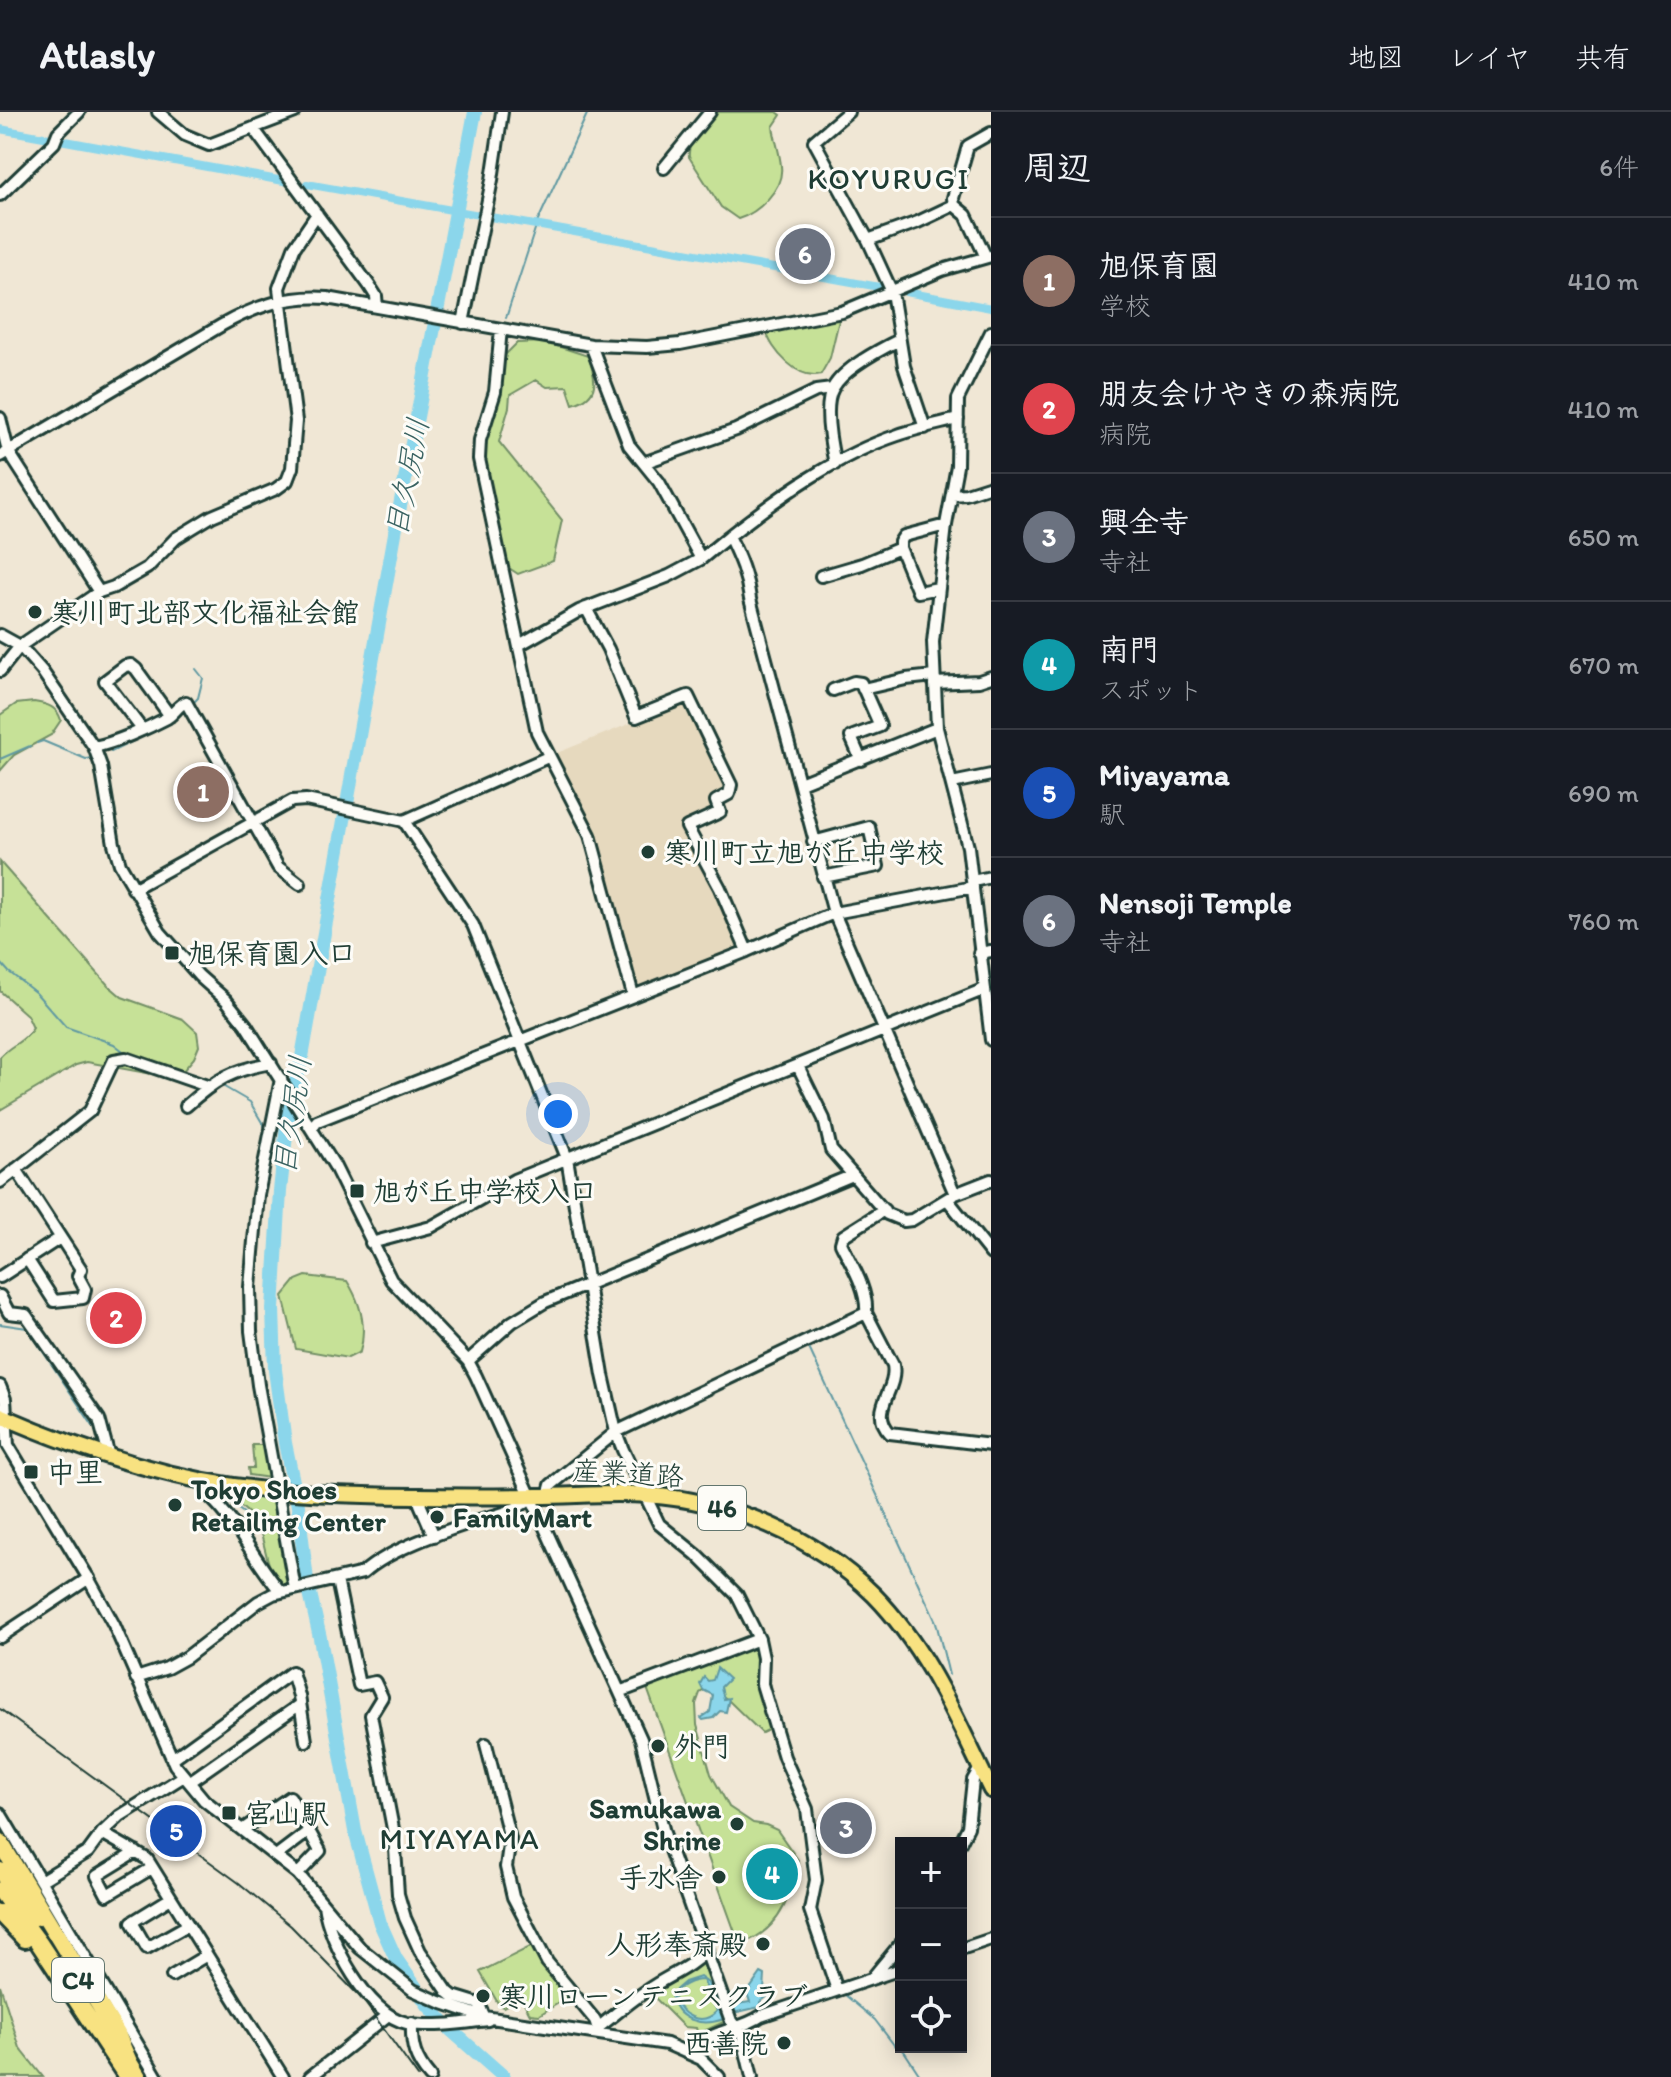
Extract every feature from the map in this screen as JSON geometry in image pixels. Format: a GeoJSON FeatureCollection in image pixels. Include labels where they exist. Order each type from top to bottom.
{"type":"FeatureCollection","features":[{"type":"Feature","properties":{"kind":"highway"},"geometry":{"type":"LineString","coordinates":[[0,1842],[117,2034],[128,2069]]}},
{"type":"Feature","properties":{"kind":"highway","name":"C4"},"geometry":{"type":"LineString","coordinates":[[0,1871],[44,1928],[128,2069]]}},
{"type":"Feature","properties":{"kind":"highway","name":"C4"},"geometry":{"type":"LineString","coordinates":[[0,1890],[128,2069],[138,2077]]}},
{"type":"Feature","properties":{"kind":"highway"},"geometry":{"type":"LineString","coordinates":[[0,1913],[76,1998]]}},
{"type":"Feature","properties":{"kind":"main road","name":"46"},"geometry":{"type":"LineString","coordinates":[[2,1416],[109,1456],[158,1470],[278,1490]]}},
{"type":"Feature","properties":{"kind":"main road","name":"産業道路"},"geometry":{"type":"LineString","coordinates":[[278,1490],[532,1496],[645,1495],[700,1502],[756,1519],[802,1541],[852,1576],[896,1618],[924,1656],[944,1692],[991,1790]]}},
{"type":"Feature","properties":{"kind":"street"},"geometry":{"type":"LineString","coordinates":[[0,195],[79,112]]}},
{"type":"Feature","properties":{"kind":"street"},"geometry":{"type":"LineString","coordinates":[[158,112],[185,135],[209,145],[295,112]]}},
{"type":"Feature","properties":{"kind":"street"},"geometry":{"type":"LineString","coordinates":[[462,322],[492,180],[502,112]]}},
{"type":"Feature","properties":{"kind":"street"},"geometry":{"type":"LineString","coordinates":[[664,168],[710,112]]}},
{"type":"Feature","properties":{"kind":"street"},"geometry":{"type":"LineString","coordinates":[[848,112],[814,141],[868,240],[892,292],[908,380],[925,428]]}},
{"type":"Feature","properties":{"kind":"street"},"geometry":{"type":"LineString","coordinates":[[253,128],[376,296],[377,307]]}},
{"type":"Feature","properties":{"kind":"street"},"geometry":{"type":"LineString","coordinates":[[4,454],[222,325],[251,310],[303,296],[623,348],[680,344],[842,312],[942,270],[988,256],[966,215],[954,205],[953,198],[968,146],[991,133]]}},
{"type":"Feature","properties":{"kind":"street"},"geometry":{"type":"LineString","coordinates":[[868,240],[954,205]]}},
{"type":"Feature","properties":{"kind":"street"},"geometry":{"type":"LineString","coordinates":[[0,671],[16,643],[99,592],[147,568],[176,538],[212,516],[276,489],[287,481],[292,468],[296,421],[279,288],[294,248],[317,214]]}},
{"type":"Feature","properties":{"kind":"street"},"geometry":{"type":"LineString","coordinates":[[501,329],[495,392],[480,440],[479,459],[537,732],[590,835],[633,995]]}},
{"type":"Feature","properties":{"kind":"street"},"geometry":{"type":"LineString","coordinates":[[991,332],[958,399],[959,446],[946,525],[933,642],[937,728],[968,847],[991,1040]]}},
{"type":"Feature","properties":{"kind":"street"},"geometry":{"type":"LineString","coordinates":[[646,462],[736,430],[816,391],[832,389],[862,359],[899,340]]}},
{"type":"Feature","properties":{"kind":"street"},"geometry":{"type":"LineString","coordinates":[[591,345],[629,445],[646,462],[659,482],[701,559]]}},
{"type":"Feature","properties":{"kind":"street"},"geometry":{"type":"LineString","coordinates":[[832,389],[830,444],[835,464]]}},
{"type":"Feature","properties":{"kind":"street"},"geometry":{"type":"LineString","coordinates":[[0,418],[4,454],[99,592]]}},
{"type":"Feature","properties":{"kind":"street"},"geometry":{"type":"LineString","coordinates":[[519,645],[586,608],[669,576],[701,559],[788,493],[835,464],[871,446],[958,419]]}},
{"type":"Feature","properties":{"kind":"street"},"geometry":{"type":"LineString","coordinates":[[952,495],[991,486]]}},
{"type":"Feature","properties":{"kind":"street"},"geometry":{"type":"LineString","coordinates":[[938,588],[918,592],[900,548],[904,536],[946,525]]}},
{"type":"Feature","properties":{"kind":"street"},"geometry":{"type":"LineString","coordinates":[[729,536],[748,582],[813,842],[834,913],[885,1029],[951,1197],[991,1254]]}},
{"type":"Feature","properties":{"kind":"street"},"geometry":{"type":"LineString","coordinates":[[821,576],[900,548]]}},
{"type":"Feature","properties":{"kind":"street"},"geometry":{"type":"LineString","coordinates":[[586,608],[608,649],[636,717],[688,696],[731,785],[729,794],[716,801],[720,812],[687,827],[720,888],[747,951]]}},
{"type":"Feature","properties":{"kind":"street"},"geometry":{"type":"LineString","coordinates":[[0,624],[42,671],[94,747],[101,766],[114,844],[133,889],[172,948],[226,1000],[271,1063],[334,1165],[391,1280],[468,1361],[622,1691],[641,1739],[664,1833],[731,2021],[742,2035],[752,2077]]}},
{"type":"Feature","properties":{"kind":"street"},"geometry":{"type":"LineString","coordinates":[[0,635],[16,643]]}},
{"type":"Feature","properties":{"kind":"street"},"geometry":{"type":"LineString","coordinates":[[141,728],[105,681],[125,666],[131,665],[136,669],[170,716]]}},
{"type":"Feature","properties":{"kind":"street"},"geometry":{"type":"LineString","coordinates":[[863,689],[906,679],[979,681],[991,677]]}},
{"type":"Feature","properties":{"kind":"street"},"geometry":{"type":"LineString","coordinates":[[833,690],[854,682],[861,683],[880,726],[851,737],[861,760]]}},
{"type":"Feature","properties":{"kind":"street"},"geometry":{"type":"LineString","coordinates":[[94,747],[170,716],[186,702],[278,867],[300,884]]}},
{"type":"Feature","properties":{"kind":"street"},"geometry":{"type":"LineString","coordinates":[[800,783],[937,728]]}},
{"type":"Feature","properties":{"kind":"street"},"geometry":{"type":"LineString","coordinates":[[133,889],[292,801],[306,800],[404,821],[548,757]]}},
{"type":"Feature","properties":{"kind":"street"},"geometry":{"type":"LineString","coordinates":[[952,783],[991,775]]}},
{"type":"Feature","properties":{"kind":"street"},"geometry":{"type":"LineString","coordinates":[[404,821],[473,925],[567,1158],[603,1375],[616,1432],[659,1524],[697,1555],[737,1595],[759,1639],[763,1658],[762,1684],[784,1757],[807,1809],[816,1880],[810,1910],[837,1990]]}},
{"type":"Feature","properties":{"kind":"street"},"geometry":{"type":"LineString","coordinates":[[813,842],[869,827],[878,866],[823,877]]}},
{"type":"Feature","properties":{"kind":"street"},"geometry":{"type":"LineString","coordinates":[[309,1124],[747,951],[834,913],[973,884],[991,877]]}},
{"type":"Feature","properties":{"kind":"street"},"geometry":{"type":"LineString","coordinates":[[979,953],[991,951]]}},
{"type":"Feature","properties":{"kind":"street"},"geometry":{"type":"LineString","coordinates":[[371,1243],[440,1223],[501,1187],[567,1158],[985,989]]}},
{"type":"Feature","properties":{"kind":"street"},"geometry":{"type":"LineString","coordinates":[[0,1182],[90,1111],[114,1060],[126,1058],[207,1086]]}},
{"type":"Feature","properties":{"kind":"street"},"geometry":{"type":"LineString","coordinates":[[186,1106],[207,1086],[226,1075],[271,1063]]}},
{"type":"Feature","properties":{"kind":"street"},"geometry":{"type":"LineString","coordinates":[[798,1066],[819,1107],[831,1150],[884,1210],[904,1221],[912,1220],[951,1197],[991,1180]]}},
{"type":"Feature","properties":{"kind":"street"},"geometry":{"type":"LineString","coordinates":[[282,1080],[258,1195],[250,1287],[251,1331],[297,1588]]}},
{"type":"Feature","properties":{"kind":"street"},"geometry":{"type":"LineString","coordinates":[[16,1169],[81,1269],[78,1276],[85,1289],[83,1298],[54,1301],[27,1259]]}},
{"type":"Feature","properties":{"kind":"street"},"geometry":{"type":"LineString","coordinates":[[468,1361],[512,1322],[545,1302],[853,1175]]}},
{"type":"Feature","properties":{"kind":"street"},"geometry":{"type":"LineString","coordinates":[[884,1210],[843,1236],[841,1243],[858,1277],[867,1305],[866,1313],[895,1374],[881,1408],[886,1430],[890,1433],[991,1445]]}},
{"type":"Feature","properties":{"kind":"street"},"geometry":{"type":"LineString","coordinates":[[0,1277],[60,1238]]}},
{"type":"Feature","properties":{"kind":"street"},"geometry":{"type":"LineString","coordinates":[[0,1296],[9,1313],[26,1315],[99,1419],[109,1456]]}},
{"type":"Feature","properties":{"kind":"street"},"geometry":{"type":"LineString","coordinates":[[548,1496],[551,1485],[616,1432],[866,1313]]}},
{"type":"Feature","properties":{"kind":"street"},"geometry":{"type":"LineString","coordinates":[[0,1386],[5,1399],[3,1440],[89,1578],[114,1625],[172,1759],[186,1779],[204,1800],[298,1874],[374,1962],[413,1990],[468,2017],[501,2019]]}},
{"type":"Feature","properties":{"kind":"street"},"geometry":{"type":"LineString","coordinates":[[420,1494],[420,1504],[434,1536]]}},
{"type":"Feature","properties":{"kind":"street"},"geometry":{"type":"LineString","coordinates":[[136,1678],[167,1668],[187,1657],[258,1602],[281,1592],[363,1573],[373,1565],[434,1536],[515,1510],[532,1496]]}},
{"type":"Feature","properties":{"kind":"street"},"geometry":{"type":"LineString","coordinates":[[211,1498],[236,1524],[281,1592]]}},
{"type":"Feature","properties":{"kind":"street"},"geometry":{"type":"LineString","coordinates":[[0,1637],[89,1578]]}},
{"type":"Feature","properties":{"kind":"street"},"geometry":{"type":"LineString","coordinates":[[337,1580],[359,1685],[377,1683],[382,1697],[371,1715],[394,1834],[395,1872],[401,1907],[412,1937],[432,1971],[453,1996],[479,2004],[484,2017]]}},
{"type":"Feature","properties":{"kind":"street"},"geometry":{"type":"LineString","coordinates":[[622,1691],[759,1639]]}},
{"type":"Feature","properties":{"kind":"street"},"geometry":{"type":"LineString","coordinates":[[172,1759],[292,1672],[306,1741]]}},
{"type":"Feature","properties":{"kind":"street"},"geometry":{"type":"LineString","coordinates":[[42,1880],[88,1852],[102,1833],[129,1809],[186,1779],[299,1705]]}},
{"type":"Feature","properties":{"kind":"street"},"geometry":{"type":"LineString","coordinates":[[486,1744],[510,1839],[506,1867],[513,1897],[547,1962],[599,2030]]}},
{"type":"Feature","properties":{"kind":"street"},"geometry":{"type":"LineString","coordinates":[[963,1837],[968,1827],[973,1780],[980,1768]]}},
{"type":"Feature","properties":{"kind":"street"},"geometry":{"type":"LineString","coordinates":[[242,1830],[290,1797],[320,1851],[298,1874]]}},
{"type":"Feature","properties":{"kind":"street"},"geometry":{"type":"LineString","coordinates":[[0,1813],[157,2077]]}},
{"type":"Feature","properties":{"kind":"street"},"geometry":{"type":"LineString","coordinates":[[276,1856],[309,1831]]}},
{"type":"Feature","properties":{"kind":"street"},"geometry":{"type":"LineString","coordinates":[[102,1833],[147,1859],[283,2077]]}},
{"type":"Feature","properties":{"kind":"street"},"geometry":{"type":"LineString","coordinates":[[136,1852],[97,1876],[107,1895],[152,1868]]}},
{"type":"Feature","properties":{"kind":"street"},"geometry":{"type":"LineString","coordinates":[[171,1898],[132,1922],[147,1948],[188,1925]]}},
{"type":"Feature","properties":{"kind":"street"},"geometry":{"type":"LineString","coordinates":[[324,1903],[335,1943],[361,1985],[387,2016],[418,2024],[484,2017],[599,2030],[667,2044],[701,2059],[719,2077]]}},
{"type":"Feature","properties":{"kind":"street"},"geometry":{"type":"LineString","coordinates":[[967,1947],[991,1939]]}},
{"type":"Feature","properties":{"kind":"street"},"geometry":{"type":"LineString","coordinates":[[599,2030],[616,2011],[686,1970],[707,1950]]}},
{"type":"Feature","properties":{"kind":"street"},"geometry":{"type":"LineString","coordinates":[[872,1979],[895,1950]]}},
{"type":"Feature","properties":{"kind":"street"},"geometry":{"type":"LineString","coordinates":[[172,1976],[207,1955]]}},
{"type":"Feature","properties":{"kind":"street"},"geometry":{"type":"LineString","coordinates":[[691,2054],[697,2043],[748,2025],[761,2016],[895,1971]]}},
{"type":"Feature","properties":{"kind":"street"},"geometry":{"type":"LineString","coordinates":[[317,2075],[387,2016]]}},
{"type":"Feature","properties":{"kind":"street"},"geometry":{"type":"LineString","coordinates":[[418,2024],[411,2045],[430,2077]]}},
{"type":"Feature","properties":{"kind":"shaded area","name":"寒川町立旭が丘中学校"},"geometry":{"type":"Polygon","coordinates":[[[686,701],[727,785],[715,810],[683,825],[708,871],[741,947],[635,988],[607,881],[552,755],[686,701]]]}},
{"type":"Feature","properties":{"kind":"green space"},"geometry":{"type":"Polygon","coordinates":[[[719,112],[777,112],[781,115],[773,127],[781,166],[778,183],[761,206],[738,219],[721,207],[689,157],[691,144],[698,132],[719,112]]]}},
{"type":"Feature","properties":{"kind":"green space"},"geometry":{"type":"Polygon","coordinates":[[[810,312],[823,313],[839,320],[830,358],[821,374],[812,375],[795,368],[779,355],[766,330],[810,312]]]}},
{"type":"Feature","properties":{"kind":"green space"},"geometry":{"type":"Polygon","coordinates":[[[545,342],[588,356],[594,385],[588,396],[573,404],[567,386],[547,387],[536,380],[510,395],[499,442],[562,520],[553,561],[518,574],[509,568],[486,500],[474,451],[502,358],[517,343],[545,342]]]}},
{"type":"Feature","properties":{"kind":"green space"},"geometry":{"type":"Polygon","coordinates":[[[34,702],[51,707],[61,720],[51,735],[14,755],[0,771],[0,715],[16,704],[34,702]]]}},
{"type":"Feature","properties":{"kind":"green space"},"geometry":{"type":"Polygon","coordinates":[[[0,862],[108,985],[122,997],[183,1019],[197,1032],[199,1046],[183,1071],[168,1077],[87,1062],[76,1065],[0,1110],[0,1057],[33,1028],[27,1015],[0,991],[0,862]]]}},
{"type":"Feature","properties":{"kind":"green space"},"geometry":{"type":"Polygon","coordinates":[[[306,1276],[347,1281],[361,1315],[363,1333],[360,1352],[348,1358],[296,1349],[283,1296],[296,1280],[306,1276]]]}},
{"type":"Feature","properties":{"kind":"green space"},"geometry":{"type":"Polygon","coordinates":[[[252,1445],[263,1445],[270,1478],[249,1475],[248,1468],[254,1468],[252,1445]]]}},
{"type":"Feature","properties":{"kind":"green space"},"geometry":{"type":"Polygon","coordinates":[[[224,1492],[275,1499],[291,1587],[282,1588],[274,1576],[253,1517],[224,1492]]]}},
{"type":"Feature","properties":{"kind":"green space"},"geometry":{"type":"Polygon","coordinates":[[[757,1643],[768,1674],[770,1729],[762,1733],[727,1699],[709,1687],[700,1693],[696,1704],[697,1725],[711,1774],[729,1807],[753,1823],[777,1830],[798,1860],[788,1896],[778,1917],[750,1940],[736,1935],[646,1685],[757,1643]]]}},
{"type":"Feature","properties":{"kind":"green space"},"geometry":{"type":"Polygon","coordinates":[[[532,1946],[570,1996],[539,2015],[530,2014],[521,1997],[503,2007],[499,2005],[480,1972],[532,1946]]]}},
{"type":"Feature","properties":{"kind":"green space"},"geometry":{"type":"Polygon","coordinates":[[[705,1956],[713,1980],[709,1984],[711,1989],[715,1988],[726,2021],[698,2034],[696,2028],[684,2027],[649,1992],[705,1956]]]}},
{"type":"Feature","properties":{"kind":"green space"},"geometry":{"type":"Polygon","coordinates":[[[0,1985],[20,2048],[43,2077],[0,2077],[0,1985]]]}},
{"type":"Feature","properties":{"kind":"water"},"geometry":{"type":"Polygon","coordinates":[[[717,1668],[729,1679],[721,1687],[724,1699],[729,1698],[726,1712],[720,1711],[713,1718],[703,1720],[701,1718],[710,1712],[713,1695],[703,1690],[700,1684],[704,1677],[708,1681],[713,1680],[717,1668]]]}},
{"type":"Feature","properties":{"kind":"water"},"geometry":{"type":"Polygon","coordinates":[[[761,1973],[765,1975],[764,1991],[768,1996],[760,2002],[760,2007],[733,2013],[731,2005],[750,2002],[747,1993],[761,1973]]]}},
{"type":"Feature","properties":{"kind":"water"},"geometry":{"type":"Polygon","coordinates":[[[700,1977],[708,1983],[724,2019],[699,2022],[684,2016],[678,2010],[671,1994],[685,1982],[700,1977]],[[703,1980],[686,1984],[673,1996],[681,2009],[692,2017],[704,2018],[717,2011],[703,1980]]]}},
{"type":"Feature","properties":{"kind":"waterway","name":"目久尻川"},"geometry":{"type":"LineString","coordinates":[[475,112],[397,522],[302,1057],[288,1116],[273,1309],[275,1370],[307,1580],[355,1831],[380,1923],[396,1959],[428,2005],[504,2077]]}},
{"type":"Feature","properties":{"kind":"waterway"},"geometry":{"type":"LineString","coordinates":[[506,318],[537,223],[588,112]]}},
{"type":"Feature","properties":{"kind":"waterway"},"geometry":{"type":"LineString","coordinates":[[0,129],[289,182]]}},
{"type":"Feature","properties":{"kind":"waterway"},"geometry":{"type":"LineString","coordinates":[[307,184],[885,288]]}},
{"type":"Feature","properties":{"kind":"waterway"},"geometry":{"type":"LineString","coordinates":[[906,292],[991,308]]}},
{"type":"Feature","properties":{"kind":"waterway"},"geometry":{"type":"LineString","coordinates":[[192,704],[198,698],[203,678],[196,669]]}},
{"type":"Feature","properties":{"kind":"waterway"},"geometry":{"type":"LineString","coordinates":[[111,752],[177,717]]}},
{"type":"Feature","properties":{"kind":"waterway"},"geometry":{"type":"LineString","coordinates":[[37,743],[43,741],[86,759],[91,758]]}},
{"type":"Feature","properties":{"kind":"waterway"},"geometry":{"type":"LineString","coordinates":[[0,759],[30,746]]}},
{"type":"Feature","properties":{"kind":"waterway"},"geometry":{"type":"LineString","coordinates":[[0,962],[36,993],[66,1027],[114,1044],[123,1051],[210,1080]]}},
{"type":"Feature","properties":{"kind":"waterway"},"geometry":{"type":"LineString","coordinates":[[219,1084],[250,1102],[267,1131]]}},
{"type":"Feature","properties":{"kind":"waterway"},"geometry":{"type":"LineString","coordinates":[[274,1144],[283,1161]]}},
{"type":"Feature","properties":{"kind":"waterway"},"geometry":{"type":"LineString","coordinates":[[0,1324],[27,1328],[97,1432]]}},
{"type":"Feature","properties":{"kind":"waterway"},"geometry":{"type":"LineString","coordinates":[[808,1346],[936,1622],[949,1675]]}},
{"type":"Feature","properties":{"kind":"waterway"},"geometry":{"type":"LineString","coordinates":[[217,1493],[257,1523],[281,1528]]}},
{"type":"Feature","properties":{"kind":"waterway"},"geometry":{"type":"LineString","coordinates":[[288,1529],[301,1532]]}},
{"type":"Feature","properties":{"kind":"waterway"},"geometry":{"type":"LineString","coordinates":[[767,1683],[773,1704]]}},
{"type":"Feature","properties":{"kind":"waterway"},"geometry":{"type":"LineString","coordinates":[[787,1752],[812,1808],[822,1882],[816,1905],[838,1976]]}},
{"type":"Feature","properties":{"kind":"waterway"},"geometry":{"type":"LineString","coordinates":[[844,1994],[875,2020],[894,2045],[904,2051],[921,2077]]}},
{"type":"Feature","properties":{"kind":"railway"},"geometry":{"type":"LineString","coordinates":[[0,1709],[239,1883],[291,1926],[363,2000],[418,2077]]}},
{"type":"Feature","properties":{"kind":"place","name":"Nensoji Temple"},"geometry":{"type":"Point","coordinates":[805,254]}},
{"type":"Feature","properties":{"kind":"place","name":"寒川町北部文化福祉会館"},"geometry":{"type":"Point","coordinates":[35,612]}},
{"type":"Feature","properties":{"kind":"place","name":"旭保育園"},"geometry":{"type":"Point","coordinates":[203,792]}},
{"type":"Feature","properties":{"kind":"place","name":"寒川町立旭が丘中学校"},"geometry":{"type":"Point","coordinates":[648,852]}},
{"type":"Feature","properties":{"kind":"place","name":"旭保育園入口"},"geometry":{"type":"Point","coordinates":[172,953]}},
{"type":"Feature","properties":{"kind":"place","name":"旭が丘中学校入口"},"geometry":{"type":"Point","coordinates":[357,1191]}},
{"type":"Feature","properties":{"kind":"place","name":"朋友会けやきの森病院"},"geometry":{"type":"Point","coordinates":[116,1318]}},
{"type":"Feature","properties":{"kind":"place","name":"中里"},"geometry":{"type":"Point","coordinates":[31,1472]}},
{"type":"Feature","properties":{"kind":"place","name":"Tokyo Shoes Retailing Center"},"geometry":{"type":"Point","coordinates":[175,1505]}},
{"type":"Feature","properties":{"kind":"place","name":"FamilyMart"},"geometry":{"type":"Point","coordinates":[437,1517]}},
{"type":"Feature","properties":{"kind":"place","name":"外門"},"geometry":{"type":"Point","coordinates":[658,1746]}},
{"type":"Feature","properties":{"kind":"place","name":"宮山駅"},"geometry":{"type":"Point","coordinates":[229,1813]}},
{"type":"Feature","properties":{"kind":"place","name":"Samukawa Shrine"},"geometry":{"type":"Point","coordinates":[737,1824]}},
{"type":"Feature","properties":{"kind":"place","name":"興全寺"},"geometry":{"type":"Point","coordinates":[846,1828]}},
{"type":"Feature","properties":{"kind":"place","name":"Miyayama"},"geometry":{"type":"Point","coordinates":[176,1831]}},
{"type":"Feature","properties":{"kind":"place","name":"南門"},"geometry":{"type":"Point","coordinates":[772,1874]}},
{"type":"Feature","properties":{"kind":"place","name":"手水舎"},"geometry":{"type":"Point","coordinates":[719,1877]}},
{"type":"Feature","properties":{"kind":"place","name":"人形奉斎殿"},"geometry":{"type":"Point","coordinates":[763,1944]}},
{"type":"Feature","properties":{"kind":"place","name":"寒川ローンテニスクラブ"},"geometry":{"type":"Point","coordinates":[483,1996]}},
{"type":"Feature","properties":{"kind":"place","name":"西善院"},"geometry":{"type":"Point","coordinates":[784,2043]}},
{"type":"Feature","properties":{"kind":"district","name":"KOYURUGI"},"geometry":{"type":"Point","coordinates":[889,178]}},
{"type":"Feature","properties":{"kind":"district","name":"MIYAYAMA"},"geometry":{"type":"Point","coordinates":[460,1838]}}]}
